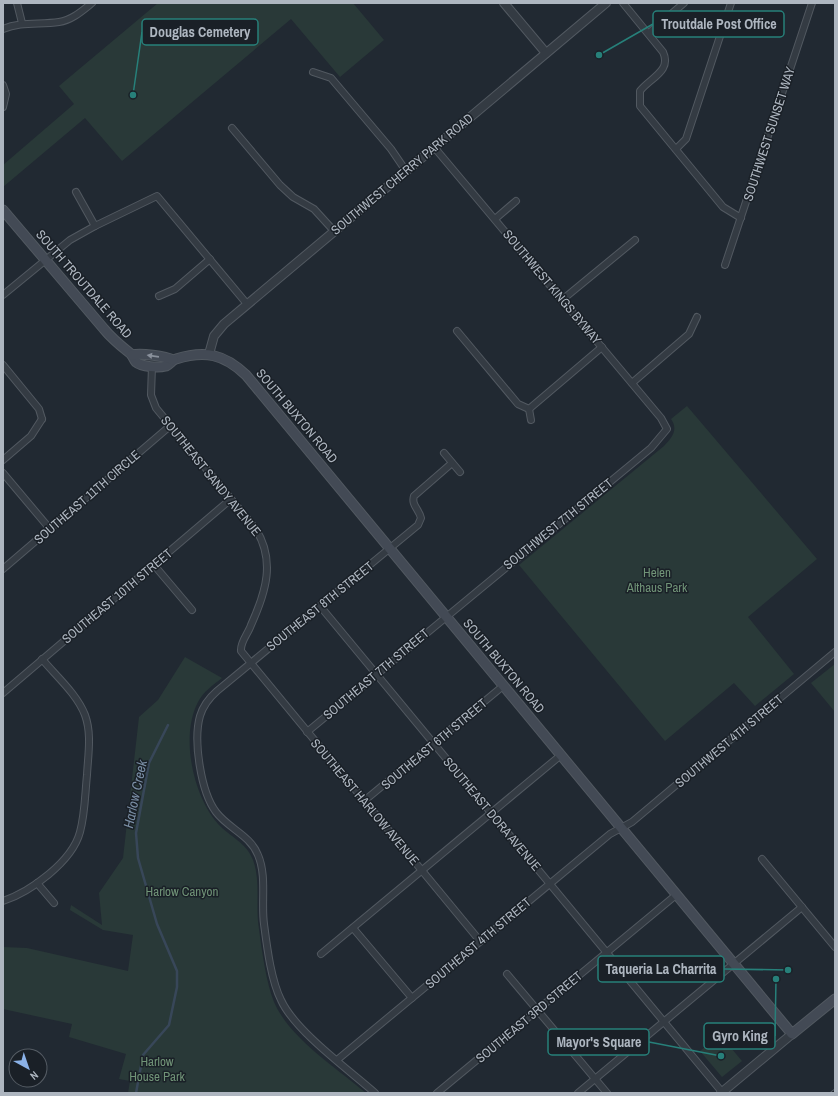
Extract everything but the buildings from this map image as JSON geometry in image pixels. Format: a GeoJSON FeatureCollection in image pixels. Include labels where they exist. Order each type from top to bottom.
{"type":"FeatureCollection","features":[{"type":"Feature","properties":{"kind":"main road","name":"SOUTH TROUTDALE ROAD"},"geometry":{"type":"LineString","coordinates":[[3,210],[113,340],[132,354],[136,362],[152,366]]}},
{"type":"Feature","properties":{"kind":"main road","name":"SOUTH BUXTON ROAD"},"geometry":{"type":"LineString","coordinates":[[132,354],[141,353],[153,357],[166,357],[173,360]]}},
{"type":"Feature","properties":{"kind":"main road","name":"SOUTH BUXTON ROAD"},"geometry":{"type":"LineString","coordinates":[[152,366],[168,365],[173,360],[194,355],[209,354],[216,355],[231,362],[246,375],[792,1034]]}},
{"type":"Feature","properties":{"kind":"main road"},"geometry":{"type":"LineString","coordinates":[[792,1034],[835,998]]}},
{"type":"Feature","properties":{"kind":"street"},"geometry":{"type":"LineString","coordinates":[[17,3],[22,23]]}},
{"type":"Feature","properties":{"kind":"street"},"geometry":{"type":"LineString","coordinates":[[3,29],[22,23],[60,22],[79,14],[92,3]]}},
{"type":"Feature","properties":{"kind":"street"},"geometry":{"type":"LineString","coordinates":[[504,3],[546,53]]}},
{"type":"Feature","properties":{"kind":"street","name":"SOUTHWEST CHERRY PARK ROAD"},"geometry":{"type":"LineString","coordinates":[[209,354],[212,342],[218,330],[247,304],[606,3]]}},
{"type":"Feature","properties":{"kind":"street"},"geometry":{"type":"LineString","coordinates":[[623,3],[663,52],[666,64],[662,70],[640,91],[639,102],[643,110],[723,207],[741,218]]}},
{"type":"Feature","properties":{"kind":"street"},"geometry":{"type":"LineString","coordinates":[[648,33],[684,3]]}},
{"type":"Feature","properties":{"kind":"street"},"geometry":{"type":"LineString","coordinates":[[676,149],[686,139],[731,3]]}},
{"type":"Feature","properties":{"kind":"street","name":"SOUTHWEST SUNSET WAY"},"geometry":{"type":"LineString","coordinates":[[725,265],[812,3]]}},
{"type":"Feature","properties":{"kind":"street"},"geometry":{"type":"LineString","coordinates":[[313,72],[331,78],[391,149],[406,170]]}},
{"type":"Feature","properties":{"kind":"street"},"geometry":{"type":"LineString","coordinates":[[3,85],[6,94],[3,107]]}},
{"type":"Feature","properties":{"kind":"street"},"geometry":{"type":"LineString","coordinates":[[232,128],[280,185],[293,197],[314,209],[334,231]]}},
{"type":"Feature","properties":{"kind":"street","name":"SOUTHWEST KINGS BYWAY"},"geometry":{"type":"LineString","coordinates":[[434,147],[666,424],[667,429]]}},
{"type":"Feature","properties":{"kind":"street"},"geometry":{"type":"LineString","coordinates":[[76,192],[95,226]]}},
{"type":"Feature","properties":{"kind":"street"},"geometry":{"type":"LineString","coordinates":[[3,295],[70,240],[95,226],[157,196],[247,304]]}},
{"type":"Feature","properties":{"kind":"street"},"geometry":{"type":"LineString","coordinates":[[495,219],[516,201]]}},
{"type":"Feature","properties":{"kind":"street"},"geometry":{"type":"LineString","coordinates":[[562,300],[635,240]]}},
{"type":"Feature","properties":{"kind":"street"},"geometry":{"type":"LineString","coordinates":[[159,296],[175,288],[210,259]]}},
{"type":"Feature","properties":{"kind":"street"},"geometry":{"type":"LineString","coordinates":[[632,383],[689,334],[696,317]]}},
{"type":"Feature","properties":{"kind":"street"},"geometry":{"type":"LineString","coordinates":[[457,331],[518,404],[529,409]]}},
{"type":"Feature","properties":{"kind":"street"},"geometry":{"type":"LineString","coordinates":[[529,409],[602,347]]}},
{"type":"Feature","properties":{"kind":"street"},"geometry":{"type":"LineString","coordinates":[[3,366],[46,418],[31,436],[3,460]]}},
{"type":"Feature","properties":{"kind":"street","name":"SOUTHEAST SANDY AVENUE"},"geometry":{"type":"LineString","coordinates":[[152,366],[152,401],[170,426],[261,537],[268,558],[266,579],[252,624],[240,647],[242,654],[250,663]]}},
{"type":"Feature","properties":{"kind":"street"},"geometry":{"type":"LineString","coordinates":[[529,409],[531,420]]}},
{"type":"Feature","properties":{"kind":"street","name":"SOUTHEAST 11TH CIRCLE"},"geometry":{"type":"LineString","coordinates":[[3,569],[170,426]]}},
{"type":"Feature","properties":{"kind":"street","name":"SOUTHWEST 7TH STREET"},"geometry":{"type":"LineString","coordinates":[[446,616],[652,448],[667,429]]}},
{"type":"Feature","properties":{"kind":"street"},"geometry":{"type":"LineString","coordinates":[[444,453],[460,472]]}},
{"type":"Feature","properties":{"kind":"street","name":"SOUTHEAST 8TH STREET"},"geometry":{"type":"LineString","coordinates":[[250,663],[420,522],[420,514],[412,500],[414,496],[452,463]]}},
{"type":"Feature","properties":{"kind":"street"},"geometry":{"type":"LineString","coordinates":[[3,473],[50,529]]}},
{"type":"Feature","properties":{"kind":"street","name":"SOUTHEAST 10TH STREET"},"geometry":{"type":"LineString","coordinates":[[3,693],[231,499]]}},
{"type":"Feature","properties":{"kind":"street"},"geometry":{"type":"LineString","coordinates":[[154,565],[192,610]]}},
{"type":"Feature","properties":{"kind":"street","name":"SOUTHEAST DORA AVENUE"},"geometry":{"type":"LineString","coordinates":[[320,606],[722,1092]]}},
{"type":"Feature","properties":{"kind":"street","name":"SOUTHEAST 7TH STREET"},"geometry":{"type":"LineString","coordinates":[[307,732],[446,616]]}},
{"type":"Feature","properties":{"kind":"street","name":"SOUTHWEST 4TH STREET"},"geometry":{"type":"LineString","coordinates":[[621,828],[632,822],[835,652]]}},
{"type":"Feature","properties":{"kind":"street"},"geometry":{"type":"LineString","coordinates":[[3,901],[24,892],[59,864],[76,843],[82,820],[89,746],[88,728],[82,709],[42,659]]}},
{"type":"Feature","properties":{"kind":"street"},"geometry":{"type":"LineString","coordinates":[[250,663],[213,695],[207,702],[201,715],[198,741],[203,785],[206,796],[217,813],[248,839],[260,860],[262,870],[264,925],[275,982],[282,1002],[300,1027],[375,1093]]}},
{"type":"Feature","properties":{"kind":"street","name":"SOUTHEAST HARLOW AVENUE"},"geometry":{"type":"LineString","coordinates":[[250,663],[480,941]]}},
{"type":"Feature","properties":{"kind":"street","name":"SOUTHEAST 6TH STREET"},"geometry":{"type":"LineString","coordinates":[[364,801],[503,686]]}},
{"type":"Feature","properties":{"kind":"street"},"geometry":{"type":"LineString","coordinates":[[321,954],[561,755]]}},
{"type":"Feature","properties":{"kind":"street","name":"SOUTHEAST 4TH STREET"},"geometry":{"type":"LineString","coordinates":[[337,1060],[550,883],[610,834],[621,828]]}},
{"type":"Feature","properties":{"kind":"street"},"geometry":{"type":"LineString","coordinates":[[762,859],[835,947]]}},
{"type":"Feature","properties":{"kind":"street"},"geometry":{"type":"LineString","coordinates":[[37,883],[54,903]]}},
{"type":"Feature","properties":{"kind":"street","name":"SOUTHEAST 3RD STREET"},"geometry":{"type":"LineString","coordinates":[[437,1093],[676,894]]}},
{"type":"Feature","properties":{"kind":"street"},"geometry":{"type":"LineString","coordinates":[[578,1093],[802,907]]}},
{"type":"Feature","properties":{"kind":"street"},"geometry":{"type":"LineString","coordinates":[[353,928],[412,998]]}},
{"type":"Feature","properties":{"kind":"street"},"geometry":{"type":"LineString","coordinates":[[508,974],[607,1093]]}},
{"type":"Feature","properties":{"kind":"street"},"geometry":{"type":"LineString","coordinates":[[722,1092],[792,1034]]}},
{"type":"Feature","properties":{"kind":"green space"},"geometry":{"type":"Polygon","coordinates":[[[158,3],[353,3],[384,40],[340,77],[291,19],[122,161],[85,118],[3,187],[3,165],[74,104],[59,86],[158,3]]]}},
{"type":"Feature","properties":{"kind":"green space","name":"Helen Althaus Park"},"geometry":{"type":"Polygon","coordinates":[[[687,406],[817,559],[748,617],[794,674],[755,706],[734,683],[665,741],[519,565],[664,446],[674,431],[671,419],[687,406]]]}},
{"type":"Feature","properties":{"kind":"green space","name":"Harlow Canyon"},"geometry":{"type":"Polygon","coordinates":[[[185,657],[222,678],[203,695],[198,702],[193,716],[190,731],[192,765],[196,782],[209,812],[223,829],[242,844],[253,860],[257,876],[258,920],[261,947],[274,1002],[281,1016],[302,1040],[366,1093],[128,1093],[130,1081],[119,1079],[126,1054],[69,1037],[72,1024],[3,1009],[3,947],[27,948],[128,971],[133,935],[103,930],[70,910],[71,905],[102,925],[99,893],[123,858],[139,717],[158,700],[185,657]]]}},
{"type":"Feature","properties":{"kind":"green space"},"geometry":{"type":"Polygon","coordinates":[[[835,664],[835,712],[811,683],[835,664]]]}},
{"type":"Feature","properties":{"kind":"green space"},"geometry":{"type":"Polygon","coordinates":[[[720,1035],[742,1061],[722,1077],[700,1051],[720,1035]]]}},
{"type":"Feature","properties":{"kind":"waterway","name":"Harlow Creek"},"geometry":{"type":"LineString","coordinates":[[136,1093],[143,1055],[169,1025],[177,987],[177,971],[157,924],[138,858],[136,833],[149,763],[168,725]]}},
{"type":"Feature","properties":{"kind":"place","name":"Troutdale Post Office"},"geometry":{"type":"Point","coordinates":[599,55]}},
{"type":"Feature","properties":{"kind":"place","name":"Douglas Cemetery"},"geometry":{"type":"Point","coordinates":[133,95]}},
{"type":"Feature","properties":{"kind":"place","name":"Taqueria La Charrita"},"geometry":{"type":"Point","coordinates":[788,970]}},
{"type":"Feature","properties":{"kind":"place","name":"Gyro King"},"geometry":{"type":"Point","coordinates":[776,979]}},
{"type":"Feature","properties":{"kind":"place","name":"Mayor's Square"},"geometry":{"type":"Point","coordinates":[721,1056]}},
{"type":"Feature","properties":{"kind":"park label","name":"Harlow House Park"},"geometry":{"type":"Point","coordinates":[157,1068]}}]}
